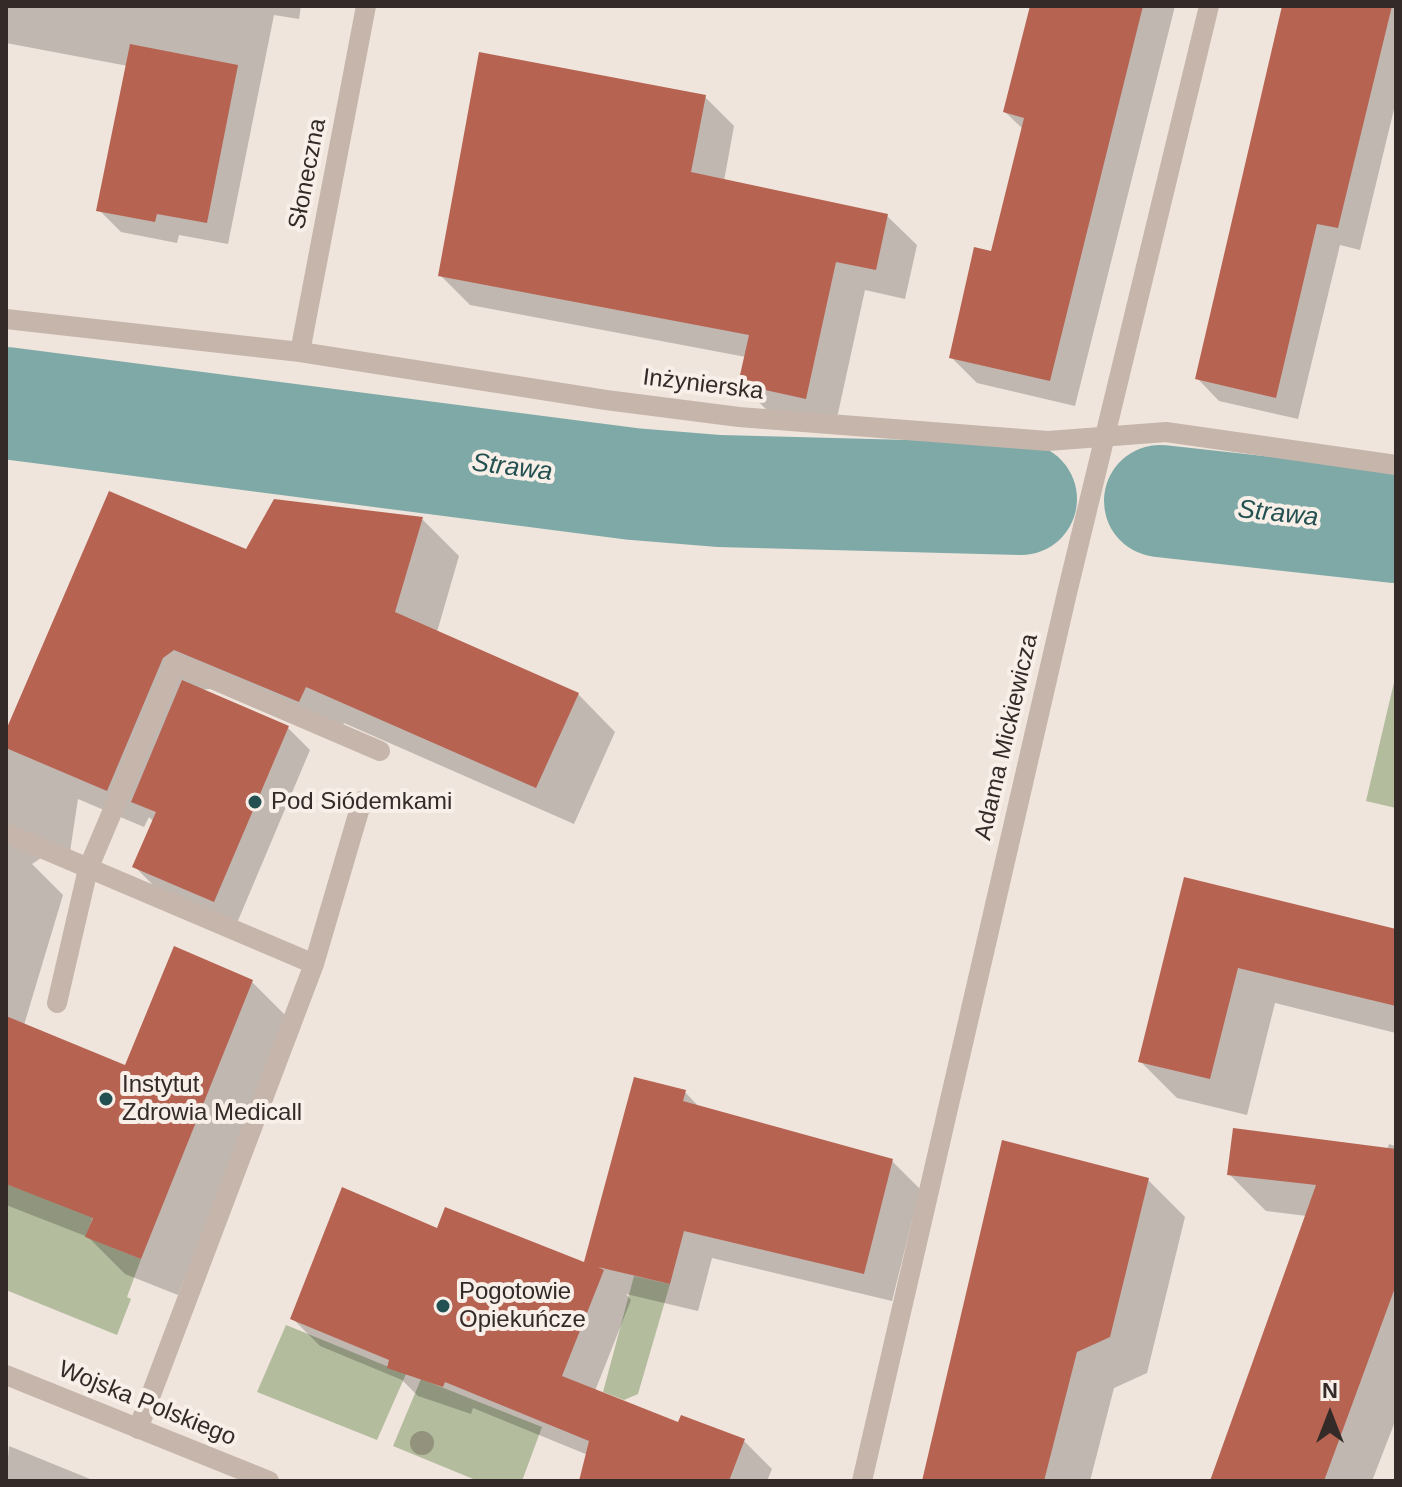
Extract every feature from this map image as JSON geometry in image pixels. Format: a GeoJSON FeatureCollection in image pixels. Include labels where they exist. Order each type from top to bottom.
{"type":"FeatureCollection","features":[{"type":"Feature","properties":{"kind":"street","name":"Słoneczna"},"geometry":{"type":"LineString","coordinates":[[300,352],[366,6]]}},
{"type":"Feature","properties":{"kind":"street","name":"Adama Mickiewicza"},"geometry":{"type":"LineString","coordinates":[[862,1481],[1084,523],[1209,6]]}},
{"type":"Feature","properties":{"kind":"street","name":"Inżynierska"},"geometry":{"type":"LineString","coordinates":[[6,319],[300,352],[606,400],[739,417],[1048,441],[1166,432],[1396,465]]}},
{"type":"Feature","properties":{"kind":"street"},"geometry":{"type":"LineString","coordinates":[[57,1003],[88,869],[175,663],[380,751]]}},
{"type":"Feature","properties":{"kind":"street"},"geometry":{"type":"LineString","coordinates":[[138,1429],[314,964],[362,801]]}},
{"type":"Feature","properties":{"kind":"street"},"geometry":{"type":"LineString","coordinates":[[6,833],[314,964]]}},
{"type":"Feature","properties":{"kind":"street","name":"Wojska Polskiego"},"geometry":{"type":"LineString","coordinates":[[6,1375],[269,1481]]}},
{"type":"Feature","properties":{"kind":"green space"},"geometry":{"type":"Polygon","coordinates":[[[1396,674],[1396,808],[1366,801],[1396,674]]]}},
{"type":"Feature","properties":{"kind":"green space"},"geometry":{"type":"Polygon","coordinates":[[[6,1184],[93,1216],[86,1237],[141,1259],[127,1297],[131,1299],[117,1335],[6,1290],[6,1184]]]}},
{"type":"Feature","properties":{"kind":"green space"},"geometry":{"type":"Polygon","coordinates":[[[634,1276],[670,1284],[638,1394],[624,1400],[603,1392],[634,1276]]]}},
{"type":"Feature","properties":{"kind":"green space"},"geometry":{"type":"Polygon","coordinates":[[[286,1325],[406,1374],[377,1440],[257,1392],[286,1325]]]}},
{"type":"Feature","properties":{"kind":"green space"},"geometry":{"type":"Polygon","coordinates":[[[421,1379],[542,1427],[522,1481],[478,1481],[393,1446],[421,1379]]]}},
{"type":"Feature","properties":{"kind":"building"},"geometry":{"type":"Polygon","coordinates":[[[1030,6],[1143,6],[1050,381],[949,358],[974,247],[991,251],[1024,118],[1003,112],[1030,6]]]}},
{"type":"Feature","properties":{"kind":"building"},"geometry":{"type":"Polygon","coordinates":[[[1282,6],[1392,6],[1338,228],[1317,224],[1276,398],[1195,379],[1282,6]]]}},
{"type":"Feature","properties":{"kind":"building"},"geometry":{"type":"Polygon","coordinates":[[[130,44],[238,65],[207,223],[157,214],[155,222],[96,211],[130,44]]]}},
{"type":"Feature","properties":{"kind":"building"},"geometry":{"type":"Polygon","coordinates":[[[479,52],[706,95],[691,172],[888,214],[876,270],[836,262],[806,399],[738,384],[749,335],[438,276],[479,52]]]}},
{"type":"Feature","properties":{"kind":"building"},"geometry":{"type":"Polygon","coordinates":[[[109,491],[246,549],[274,499],[423,517],[395,612],[579,693],[536,788],[306,687],[299,702],[174,650],[163,658],[107,791],[6,748],[6,730],[109,491]]]}},
{"type":"Feature","properties":{"kind":"building"},"geometry":{"type":"Polygon","coordinates":[[[182,680],[289,726],[214,902],[132,867],[156,812],[131,802],[182,680]]]}},
{"type":"Feature","properties":{"kind":"building"},"geometry":{"type":"Polygon","coordinates":[[[1184,877],[1396,929],[1396,1006],[1238,968],[1210,1079],[1138,1062],[1184,877]]]}},
{"type":"Feature","properties":{"kind":"building","name":"Instytut Zdrowia Medicall"},"geometry":{"type":"Polygon","coordinates":[[[174,946],[253,980],[141,1259],[85,1237],[93,1218],[6,1184],[6,1016],[125,1065],[174,946]]]}},
{"type":"Feature","properties":{"kind":"building"},"geometry":{"type":"Polygon","coordinates":[[[634,1077],[686,1090],[683,1101],[893,1159],[864,1274],[684,1231],[670,1284],[598,1267],[604,1270],[562,1376],[678,1422],[681,1415],[745,1439],[729,1481],[579,1481],[589,1441],[445,1382],[443,1387],[387,1368],[389,1360],[290,1319],[342,1187],[437,1228],[445,1207],[584,1262],[634,1077]]]}},
{"type":"Feature","properties":{"kind":"building"},"geometry":{"type":"Polygon","coordinates":[[[1233,1128],[1396,1149],[1396,1285],[1324,1481],[1210,1481],[1316,1185],[1227,1175],[1233,1128]]]}},
{"type":"Feature","properties":{"kind":"building"},"geometry":{"type":"Polygon","coordinates":[[[1002,1140],[1149,1178],[1110,1337],[1077,1352],[1044,1481],[922,1481],[1002,1140]]]}},
{"type":"Feature","properties":{"kind":"waterway","name":"Strawa"},"geometry":{"type":"LineString","coordinates":[[6,403],[633,484],[719,491],[1021,499]]}},
{"type":"Feature","properties":{"kind":"waterway","name":"Strawa"},"geometry":{"type":"LineString","coordinates":[[1160,501],[1396,527]]}},
{"type":"Feature","properties":{"kind":"place","name":"Pod Siódemkami"},"geometry":{"type":"Point","coordinates":[255,802]}},
{"type":"Feature","properties":{"kind":"place","name":"Instytut Zdrowia Medicall"},"geometry":{"type":"Point","coordinates":[106,1099]}},
{"type":"Feature","properties":{"kind":"place","name":"Pogotowie Opiekuńcze"},"geometry":{"type":"Point","coordinates":[443,1306]}}]}
